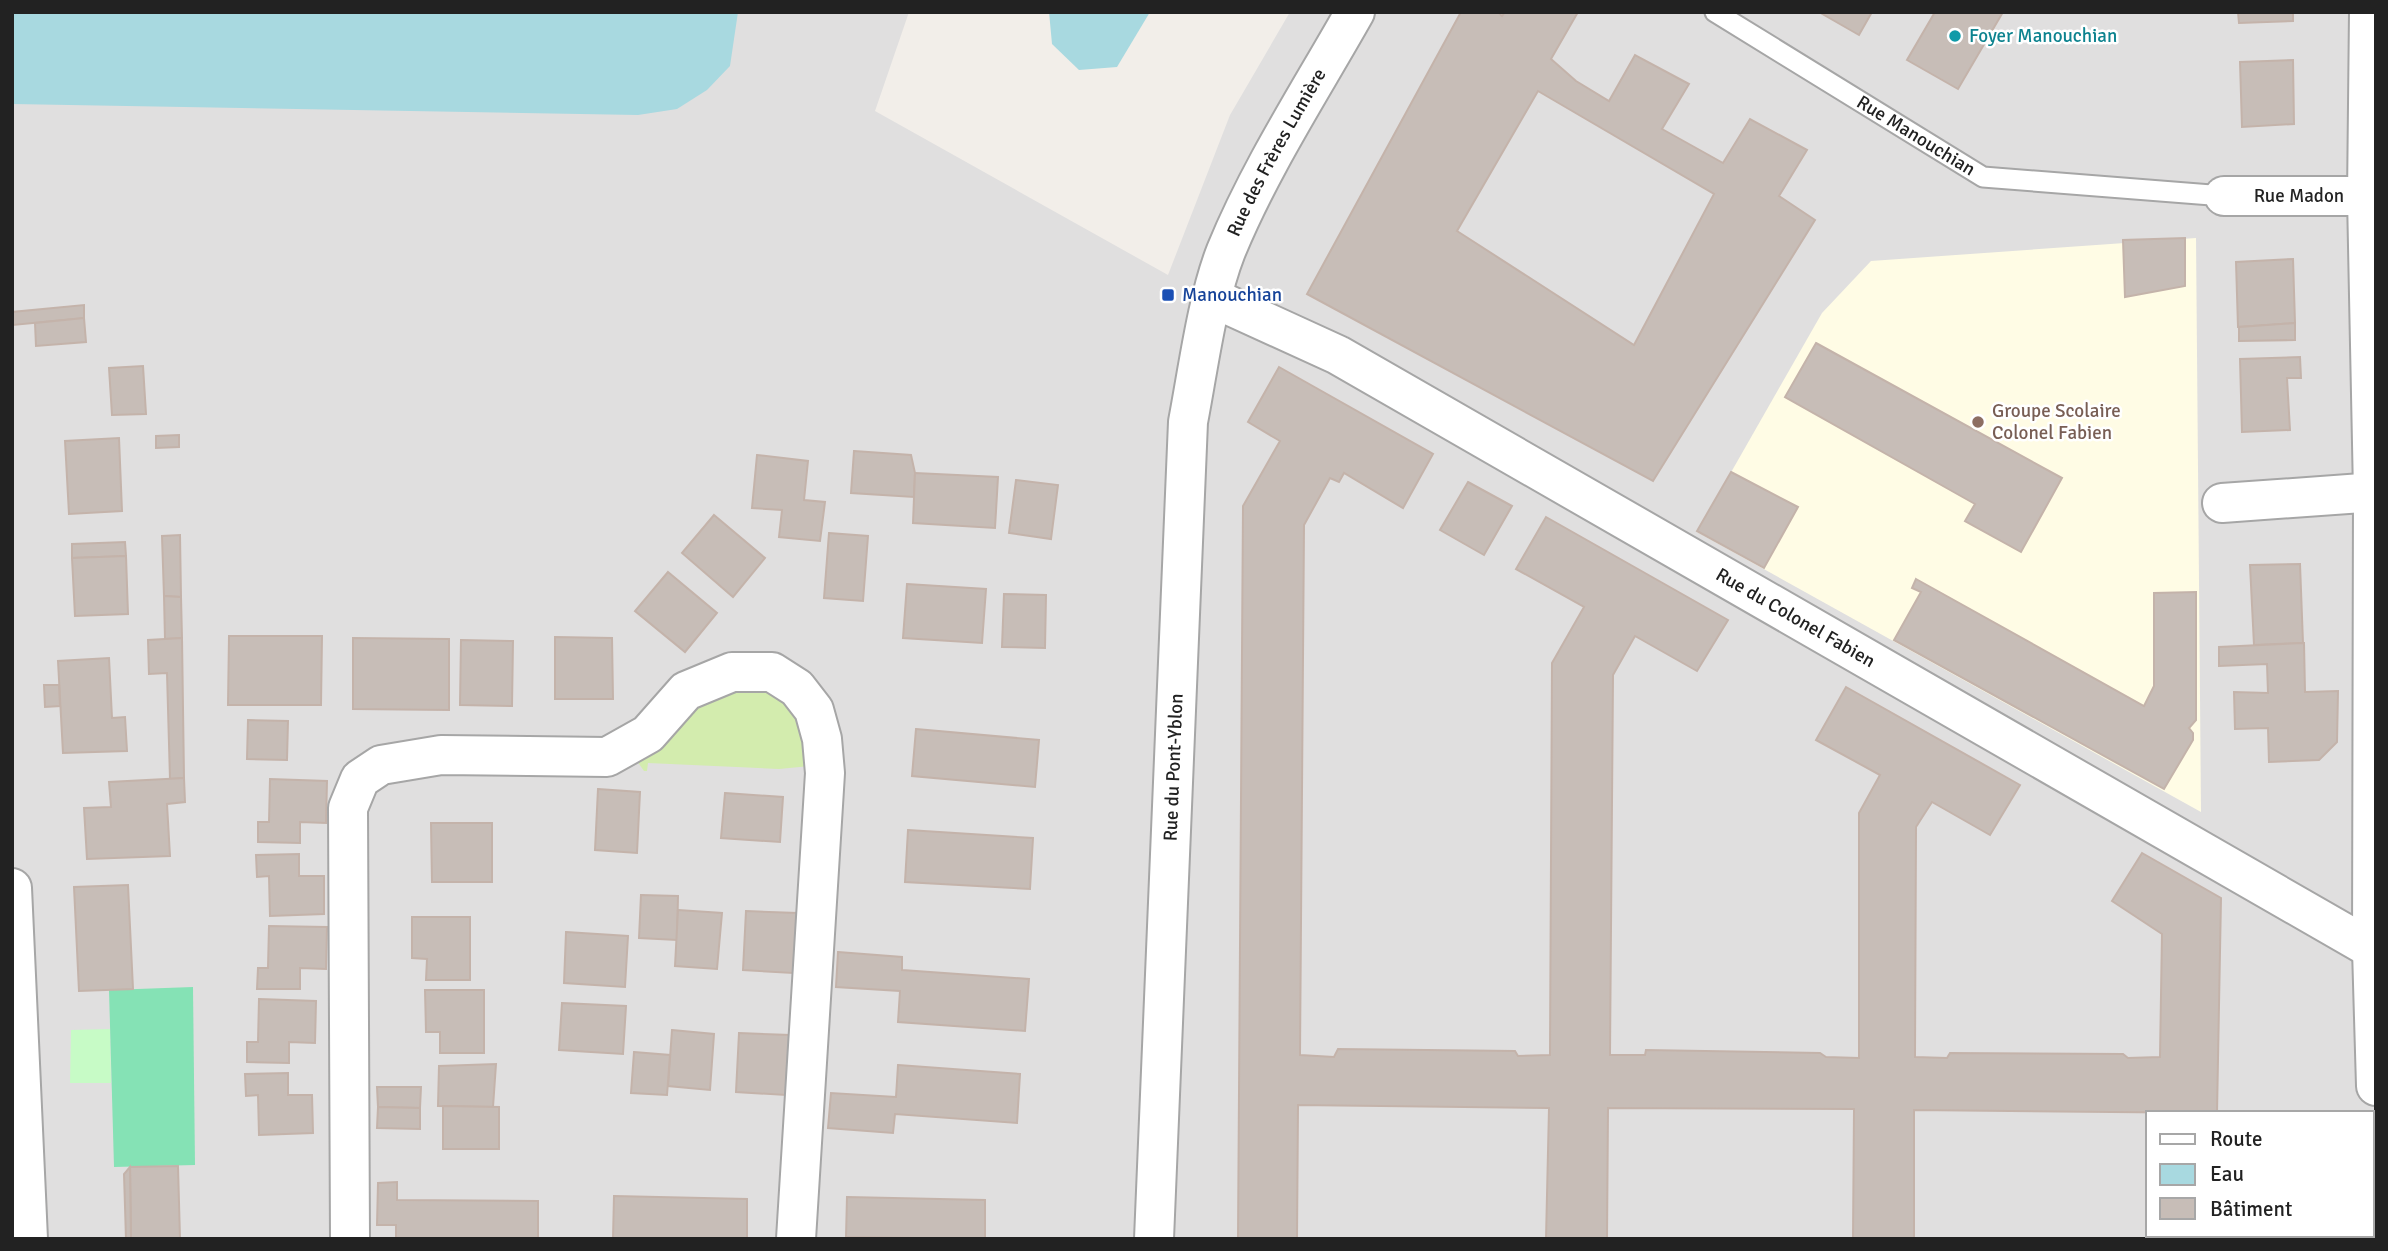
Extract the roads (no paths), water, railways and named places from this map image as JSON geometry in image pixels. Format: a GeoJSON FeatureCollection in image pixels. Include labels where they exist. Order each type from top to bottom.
{"type":"FeatureCollection","features":[{"type":"Feature","properties":{"kind":"street","name":"Rue des Frères Lumière"},"geometry":{"type":"LineString","coordinates":[[1213,298],[1225,253],[1254,191],[1355,12]]}},
{"type":"Feature","properties":{"kind":"street"},"geometry":{"type":"LineString","coordinates":[[2369,12],[2375,794],[2372,949],[2376,1086]]}},
{"type":"Feature","properties":{"kind":"street","name":"Rue Madon"},"geometry":{"type":"LineString","coordinates":[[2224,196],[2371,196]]}},
{"type":"Feature","properties":{"kind":"street","name":"Rue du Colonel Fabien"},"geometry":{"type":"LineString","coordinates":[[1213,298],[1338,355],[2372,949]]}},
{"type":"Feature","properties":{"kind":"street","name":"Rue du Pont-Yblon"},"geometry":{"type":"LineString","coordinates":[[1154,1239],[1188,422],[1213,298]]}},
{"type":"Feature","properties":{"kind":"street"},"geometry":{"type":"LineString","coordinates":[[2222,503],[2374,492]]}},
{"type":"Feature","properties":{"kind":"street"},"geometry":{"type":"LineString","coordinates":[[350,1239],[348,808],[360,779],[381,765],[441,755],[607,757],[648,734],[686,691],[732,673],[772,672],[797,688],[814,710],[822,738],[825,773],[796,1239]]}},
{"type":"Feature","properties":{"kind":"street"},"geometry":{"type":"LineString","coordinates":[[12,888],[28,1239]]}},
{"type":"Feature","properties":{"kind":"lane","name":"Rue Manouchian"},"geometry":{"type":"LineString","coordinates":[[1715,12],[1983,177],[2224,196]]}},
{"type":"Feature","properties":{"kind":"water"},"geometry":{"type":"Polygon","coordinates":[[[12,12],[738,12],[730,66],[707,90],[677,109],[638,115],[12,104],[12,12]]]}},
{"type":"Feature","properties":{"kind":"water"},"geometry":{"type":"Polygon","coordinates":[[[1049,12],[1150,12],[1117,67],[1079,70],[1052,44],[1049,12]]]}},
{"type":"Feature","properties":{"kind":"place","name":"Foyer Manouchian"},"geometry":{"type":"Point","coordinates":[1955,36]}},
{"type":"Feature","properties":{"kind":"place","name":"Manouchian"},"geometry":{"type":"Point","coordinates":[1168,295]}},
{"type":"Feature","properties":{"kind":"place","name":"Groupe Scolaire Colonel Fabien"},"geometry":{"type":"Point","coordinates":[1978,422]}}]}
